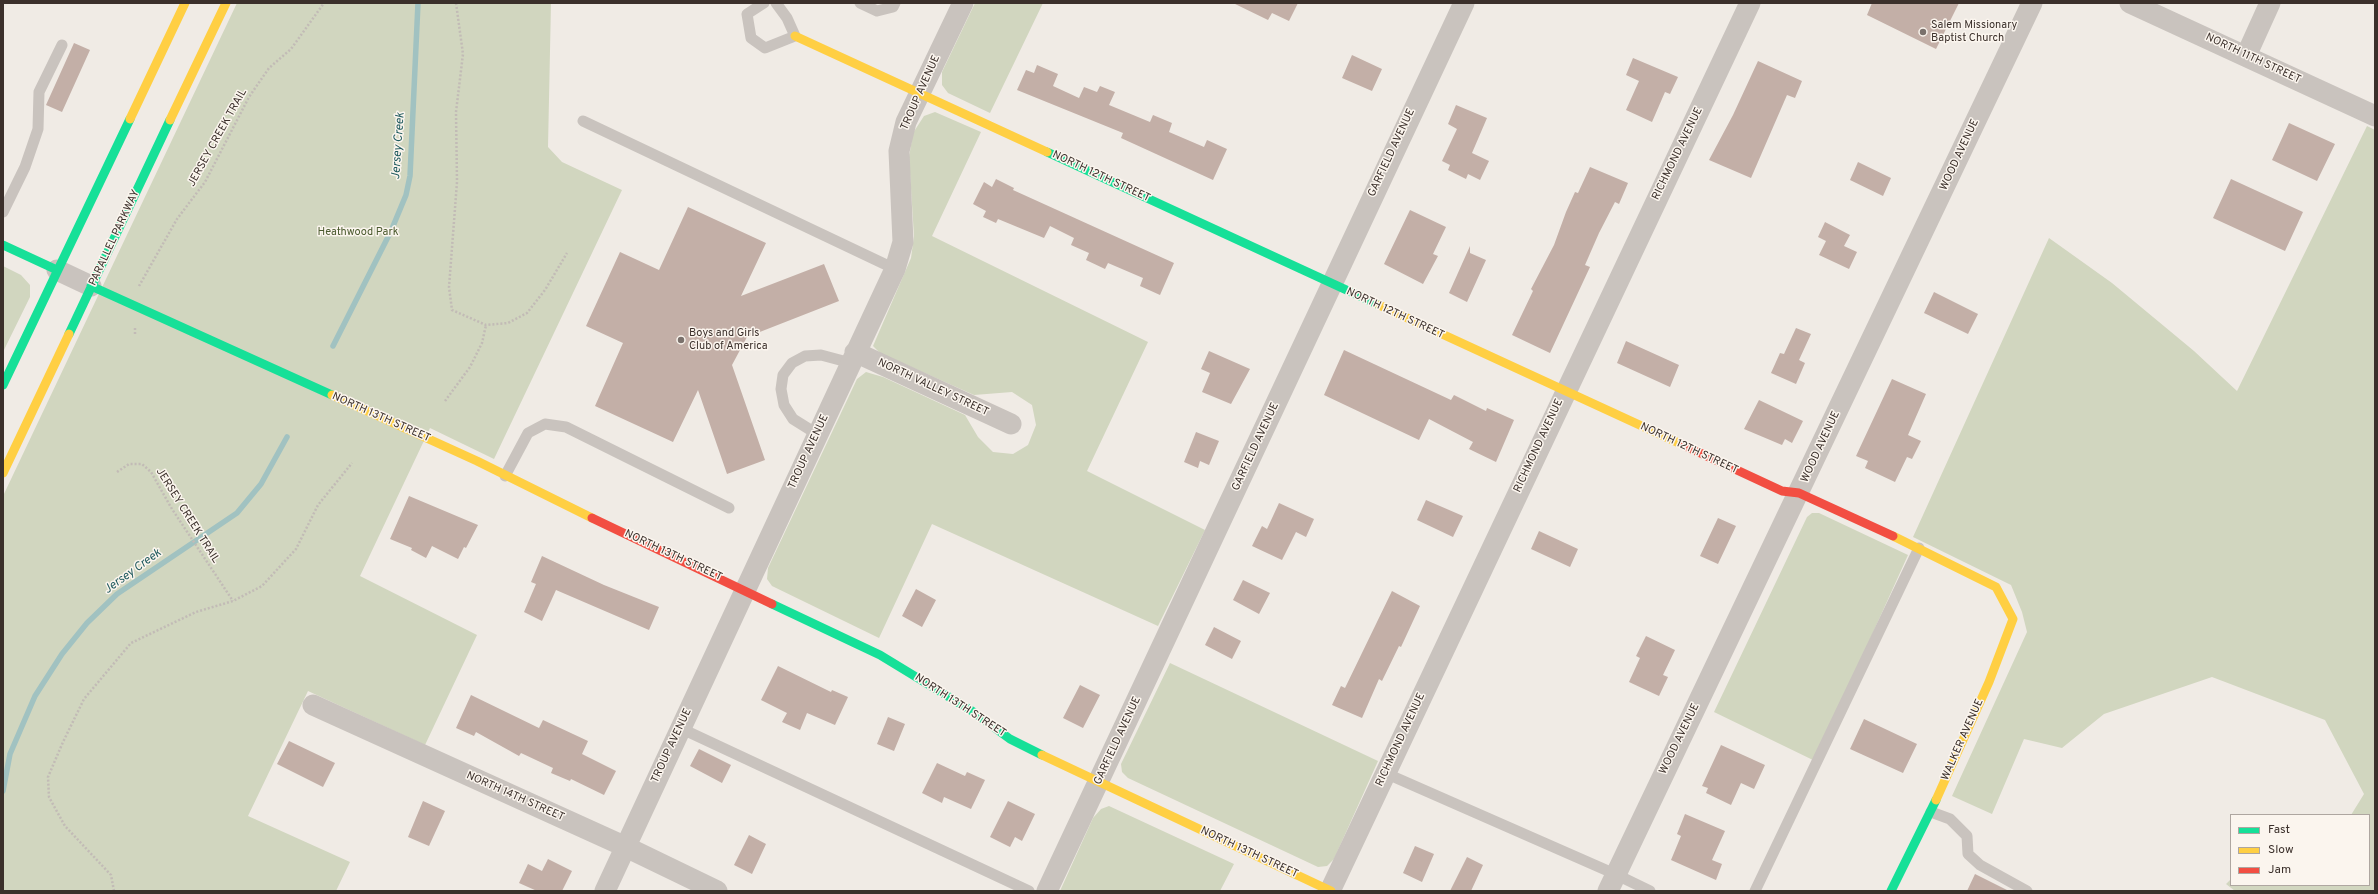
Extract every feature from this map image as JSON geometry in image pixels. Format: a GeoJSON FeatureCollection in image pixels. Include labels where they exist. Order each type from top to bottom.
{"type":"FeatureCollection","features":[{"type":"Feature","properties":{"kind":"street"},"geometry":{"type":"LineString","coordinates":[[3,385],[185,3]]}},
{"type":"Feature","properties":{"kind":"street","name":"PARALLEL PARKWAY"},"geometry":{"type":"LineString","coordinates":[[3,473],[226,3]]}},
{"type":"Feature","properties":{"kind":"street","name":"TROUP AVENUE"},"geometry":{"type":"LineString","coordinates":[[605,891],[744,590],[895,269],[903,242],[899,151],[906,122],[963,3]]}},
{"type":"Feature","properties":{"kind":"street","name":"RICHMOND AVENUE"},"geometry":{"type":"LineString","coordinates":[[1330,891],[1564,392],[1750,3]]}},
{"type":"Feature","properties":{"kind":"street","name":"WOOD AVENUE"},"geometry":{"type":"LineString","coordinates":[[1612,882],[2032,3]]}},
{"type":"Feature","properties":{"kind":"street","name":"NORTH 11TH STREET"},"geometry":{"type":"LineString","coordinates":[[2130,3],[2374,112]]}},
{"type":"Feature","properties":{"kind":"street"},"geometry":{"type":"LineString","coordinates":[[2246,56],[2270,3]]}},
{"type":"Feature","properties":{"kind":"street","name":"GARFIELD AVENUE"},"geometry":{"type":"LineString","coordinates":[[1047,891],[1330,284],[1456,5]]}},
{"type":"Feature","properties":{"kind":"street","name":"NORTH 12TH STREET"},"geometry":{"type":"LineString","coordinates":[[795,36],[920,92],[1564,392],[1782,491],[1799,493],[1919,548],[1996,587]]}},
{"type":"Feature","properties":{"kind":"street","name":"NORTH 13TH STREET"},"geometry":{"type":"LineString","coordinates":[[3,245],[477,461],[505,476],[880,655],[972,711],[1010,739],[1098,783],[1330,891]]}},
{"type":"Feature","properties":{"kind":"street","name":"NORTH VALLEY STREET"},"geometry":{"type":"LineString","coordinates":[[853,358],[1011,424]]}},
{"type":"Feature","properties":{"kind":"street","name":"WALKER AVENUE"},"geometry":{"type":"LineString","coordinates":[[1892,891],[1931,812],[1989,682],[2013,619],[1996,587]]}},
{"type":"Feature","properties":{"kind":"street","name":"NORTH 14TH STREET"},"geometry":{"type":"LineString","coordinates":[[313,705],[626,847],[717,891]]}},
{"type":"Feature","properties":{"kind":"lane"},"geometry":{"type":"LineString","coordinates":[[764,3],[747,14],[750,38],[765,48],[795,36],[788,18],[776,3]]}},
{"type":"Feature","properties":{"kind":"lane"},"geometry":{"type":"LineString","coordinates":[[860,3],[877,11],[893,7],[895,3]]}},
{"type":"Feature","properties":{"kind":"lane"},"geometry":{"type":"LineString","coordinates":[[3,212],[25,167],[38,129],[39,92],[62,45]]}},
{"type":"Feature","properties":{"kind":"lane"},"geometry":{"type":"LineString","coordinates":[[583,122],[895,269]]}},
{"type":"Feature","properties":{"kind":"lane"},"geometry":{"type":"LineString","coordinates":[[817,434],[793,419],[784,405],[781,389],[783,375],[792,363],[805,356],[821,355],[853,358]]}},
{"type":"Feature","properties":{"kind":"lane"},"geometry":{"type":"LineString","coordinates":[[505,476],[528,433],[545,424],[566,428],[729,508]]}},
{"type":"Feature","properties":{"kind":"lane"},"geometry":{"type":"LineString","coordinates":[[1755,891],[1919,548]]}},
{"type":"Feature","properties":{"kind":"lane"},"geometry":{"type":"LineString","coordinates":[[680,728],[1029,891]]}},
{"type":"Feature","properties":{"kind":"lane"},"geometry":{"type":"LineString","coordinates":[[1385,773],[1612,882],[1650,891]]}},
{"type":"Feature","properties":{"kind":"lane"},"geometry":{"type":"LineString","coordinates":[[1931,812],[1950,819],[1967,836],[1968,854],[1980,865],[2027,891]]}},
{"type":"Feature","properties":{"kind":"path","name":"JERSEY CREEK TRAIL"},"geometry":{"type":"LineString","coordinates":[[130,304],[177,219],[205,182],[249,97],[269,68],[291,49],[324,3]]}},
{"type":"Feature","properties":{"kind":"path"},"geometry":{"type":"LineString","coordinates":[[456,3],[463,54],[456,112],[457,182],[449,287],[452,310],[486,325],[508,323],[527,313],[545,290],[567,252]]}},
{"type":"Feature","properties":{"kind":"path"},"geometry":{"type":"LineString","coordinates":[[130,304],[135,335]]}},
{"type":"Feature","properties":{"kind":"path"},"geometry":{"type":"LineString","coordinates":[[445,401],[470,367],[482,342],[486,325]]}},
{"type":"Feature","properties":{"kind":"path"},"geometry":{"type":"LineString","coordinates":[[114,891],[111,875],[65,826],[49,797],[48,777],[62,742],[84,699],[132,643],[196,612],[233,601],[262,586],[296,549],[318,505],[352,463]]}},
{"type":"Feature","properties":{"kind":"path","name":"JERSEY CREEK TRAIL"},"geometry":{"type":"LineString","coordinates":[[117,472],[129,464],[142,464],[151,472],[172,509],[233,601]]}},
{"type":"Feature","properties":{"kind":"green space","name":"Heathwood Park"},"geometry":{"type":"Polygon","coordinates":[[[237,3],[551,3],[548,147],[562,162],[622,190],[494,459],[430,428],[360,576],[477,635],[425,745],[308,691],[248,816],[350,862],[336,891],[3,891],[3,496],[237,3]]]}},
{"type":"Feature","properties":{"kind":"green space"},"geometry":{"type":"Polygon","coordinates":[[[975,3],[1043,3],[990,113],[948,93],[942,85],[942,72],[975,3]]]}},
{"type":"Feature","properties":{"kind":"green space"},"geometry":{"type":"Polygon","coordinates":[[[935,112],[981,132],[932,236],[1148,342],[1087,471],[1205,530],[1158,626],[932,524],[879,638],[772,586],[767,579],[768,568],[857,379],[866,372],[883,377],[965,415],[978,437],[993,452],[1013,454],[1028,445],[1036,425],[1032,405],[1012,392],[974,395],[880,353],[873,346],[911,258],[914,236],[909,157],[913,133],[924,116],[935,112]]]}},
{"type":"Feature","properties":{"kind":"green space"},"geometry":{"type":"Polygon","coordinates":[[[2367,126],[2375,130],[2375,891],[2235,891],[2226,884],[2230,880],[2230,886],[2370,886],[2370,814],[2352,814],[2364,794],[2325,720],[2212,677],[2104,714],[2062,748],[2024,739],[1992,814],[1952,796],[2027,632],[2022,612],[2011,585],[1913,537],[2049,238],[2112,283],[2194,351],[2237,391],[2367,126]]]}},
{"type":"Feature","properties":{"kind":"green space"},"geometry":{"type":"Polygon","coordinates":[[[3,266],[21,275],[30,285],[30,297],[3,352],[3,266]]]}},
{"type":"Feature","properties":{"kind":"green space"},"geometry":{"type":"Polygon","coordinates":[[[1812,513],[1819,513],[1908,555],[1815,761],[1714,712],[1807,517],[1812,513]]]}},
{"type":"Feature","properties":{"kind":"green space"},"geometry":{"type":"Polygon","coordinates":[[[1170,663],[1378,761],[1334,859],[1327,866],[1318,867],[1128,778],[1122,772],[1121,764],[1170,663]]]}},
{"type":"Feature","properties":{"kind":"green space"},"geometry":{"type":"Polygon","coordinates":[[[1109,806],[1234,864],[1220,891],[1060,891],[1093,818],[1101,809],[1109,806]]]}},
{"type":"Feature","properties":{"kind":"building"},"geometry":{"type":"Polygon","coordinates":[[[1233,3],[1298,3],[1289,21],[1272,13],[1268,20],[1233,3]]]}},
{"type":"Feature","properties":{"kind":"building","name":"Salem Missionary Baptist Church"},"geometry":{"type":"Polygon","coordinates":[[[1872,3],[1959,3],[1936,49],[1867,15],[1872,3]]]}},
{"type":"Feature","properties":{"kind":"building"},"geometry":{"type":"Polygon","coordinates":[[[74,43],[90,50],[62,112],[46,105],[74,43]]]}},
{"type":"Feature","properties":{"kind":"building"},"geometry":{"type":"Polygon","coordinates":[[[1352,55],[1382,69],[1372,91],[1342,78],[1352,55]]]}},
{"type":"Feature","properties":{"kind":"building"},"geometry":{"type":"Polygon","coordinates":[[[1633,58],[1678,77],[1670,94],[1665,92],[1652,122],[1626,110],[1639,81],[1626,75],[1633,58]]]}},
{"type":"Feature","properties":{"kind":"building"},"geometry":{"type":"Polygon","coordinates":[[[1758,61],[1802,81],[1795,98],[1787,95],[1751,178],[1709,160],[1733,115],[1758,61]]]}},
{"type":"Feature","properties":{"kind":"building"},"geometry":{"type":"Polygon","coordinates":[[[1037,65],[1058,74],[1053,86],[1079,98],[1084,87],[1097,92],[1100,86],[1115,92],[1109,105],[1150,122],[1153,115],[1172,123],[1169,132],[1204,147],[1207,140],[1227,149],[1213,180],[1121,138],[1123,133],[1017,90],[1026,70],[1034,73],[1037,65]]]}},
{"type":"Feature","properties":{"kind":"building"},"geometry":{"type":"Polygon","coordinates":[[[1456,105],[1487,118],[1472,153],[1489,161],[1480,180],[1468,174],[1466,179],[1448,170],[1450,165],[1442,161],[1457,129],[1448,124],[1456,105]]]}},
{"type":"Feature","properties":{"kind":"building"},"geometry":{"type":"Polygon","coordinates":[[[2289,123],[2335,144],[2317,181],[2272,160],[2289,123]]]}},
{"type":"Feature","properties":{"kind":"building"},"geometry":{"type":"Polygon","coordinates":[[[1858,162],[1891,178],[1883,196],[1850,180],[1858,162]]]}},
{"type":"Feature","properties":{"kind":"building"},"geometry":{"type":"Polygon","coordinates":[[[1590,167],[1628,183],[1619,204],[1615,202],[1599,233],[1585,265],[1590,267],[1550,353],[1512,335],[1533,291],[1531,289],[1554,245],[1575,192],[1578,193],[1590,167]]]}},
{"type":"Feature","properties":{"kind":"building"},"geometry":{"type":"Polygon","coordinates":[[[996,179],[1014,188],[1013,190],[1174,263],[1160,295],[1140,286],[1143,278],[1108,263],[1105,269],[1086,260],[1089,253],[1071,245],[1074,238],[1050,226],[1044,238],[998,219],[996,223],[983,217],[986,211],[973,204],[984,182],[992,187],[996,179]]]}},
{"type":"Feature","properties":{"kind":"building"},"geometry":{"type":"Polygon","coordinates":[[[2231,179],[2303,212],[2285,251],[2213,218],[2231,179]]]}},
{"type":"Feature","properties":{"kind":"building","name":"Boys and Girls Club of America"},"geometry":{"type":"Polygon","coordinates":[[[688,207],[766,243],[741,296],[824,264],[839,301],[747,337],[732,365],[765,460],[727,474],[698,390],[673,442],[595,406],[623,343],[586,326],[620,252],[659,270],[688,207]]]}},
{"type":"Feature","properties":{"kind":"building"},"geometry":{"type":"Polygon","coordinates":[[[1410,210],[1446,227],[1433,254],[1438,256],[1423,284],[1384,264],[1410,210]]]}},
{"type":"Feature","properties":{"kind":"building"},"geometry":{"type":"Polygon","coordinates":[[[1825,222],[1850,235],[1844,246],[1857,252],[1849,269],[1819,255],[1826,241],[1818,237],[1825,222]]]}},
{"type":"Feature","properties":{"kind":"building"},"geometry":{"type":"Polygon","coordinates":[[[1470,246],[1470,253],[1486,260],[1467,302],[1449,293],[1470,246]]]}},
{"type":"Feature","properties":{"kind":"building"},"geometry":{"type":"Polygon","coordinates":[[[1934,292],[1978,314],[1968,334],[1924,313],[1934,292]]]}},
{"type":"Feature","properties":{"kind":"building"},"geometry":{"type":"Polygon","coordinates":[[[1796,328],[1811,334],[1799,360],[1805,363],[1796,384],[1771,373],[1780,353],[1784,354],[1796,328]]]}},
{"type":"Feature","properties":{"kind":"building"},"geometry":{"type":"Polygon","coordinates":[[[1626,341],[1679,365],[1670,387],[1617,363],[1626,341]]]}},
{"type":"Feature","properties":{"kind":"building"},"geometry":{"type":"Polygon","coordinates":[[[1344,350],[1451,400],[1454,395],[1486,411],[1487,408],[1514,420],[1496,462],[1469,449],[1473,442],[1429,419],[1419,440],[1324,395],[1344,350]]]}},
{"type":"Feature","properties":{"kind":"building"},"geometry":{"type":"Polygon","coordinates":[[[1209,351],[1250,369],[1231,404],[1202,392],[1210,373],[1201,369],[1209,351]]]}},
{"type":"Feature","properties":{"kind":"building"},"geometry":{"type":"Polygon","coordinates":[[[1892,379],[1926,394],[1908,435],[1921,441],[1912,459],[1907,457],[1895,482],[1865,468],[1868,461],[1856,456],[1892,379]]]}},
{"type":"Feature","properties":{"kind":"building"},"geometry":{"type":"Polygon","coordinates":[[[1759,400],[1803,421],[1792,443],[1785,439],[1782,445],[1744,429],[1759,400]]]}},
{"type":"Feature","properties":{"kind":"building"},"geometry":{"type":"Polygon","coordinates":[[[1196,432],[1219,441],[1209,465],[1200,461],[1198,468],[1184,462],[1196,432]]]}},
{"type":"Feature","properties":{"kind":"building"},"geometry":{"type":"Polygon","coordinates":[[[409,496],[478,525],[466,548],[464,547],[458,559],[432,546],[426,558],[411,550],[412,548],[390,539],[409,496]]]}},
{"type":"Feature","properties":{"kind":"building"},"geometry":{"type":"Polygon","coordinates":[[[1426,500],[1463,516],[1453,537],[1417,520],[1426,500]]]}},
{"type":"Feature","properties":{"kind":"building"},"geometry":{"type":"Polygon","coordinates":[[[1279,503],[1314,519],[1306,537],[1296,532],[1282,560],[1252,546],[1262,526],[1267,529],[1279,503]]]}},
{"type":"Feature","properties":{"kind":"building"},"geometry":{"type":"Polygon","coordinates":[[[1718,518],[1736,526],[1718,564],[1700,556],[1718,518]]]}},
{"type":"Feature","properties":{"kind":"building"},"geometry":{"type":"Polygon","coordinates":[[[1539,531],[1578,549],[1570,567],[1531,549],[1539,531]]]}},
{"type":"Feature","properties":{"kind":"building"},"geometry":{"type":"Polygon","coordinates":[[[542,556],[604,585],[659,607],[649,630],[556,590],[542,621],[524,612],[536,584],[531,582],[542,556]]]}},
{"type":"Feature","properties":{"kind":"building"},"geometry":{"type":"Polygon","coordinates":[[[1243,580],[1270,593],[1259,614],[1233,600],[1243,580]]]}},
{"type":"Feature","properties":{"kind":"building"},"geometry":{"type":"Polygon","coordinates":[[[916,589],[936,600],[922,627],[902,616],[916,589]]]}},
{"type":"Feature","properties":{"kind":"building"},"geometry":{"type":"Polygon","coordinates":[[[1392,591],[1420,606],[1401,647],[1399,646],[1382,681],[1379,679],[1362,718],[1332,705],[1341,686],[1345,688],[1392,591]]]}},
{"type":"Feature","properties":{"kind":"building"},"geometry":{"type":"Polygon","coordinates":[[[1214,627],[1241,641],[1232,659],[1205,645],[1214,627]]]}},
{"type":"Feature","properties":{"kind":"building"},"geometry":{"type":"Polygon","coordinates":[[[1646,636],[1675,650],[1663,675],[1668,677],[1659,696],[1629,682],[1640,658],[1636,656],[1646,636]]]}},
{"type":"Feature","properties":{"kind":"building"},"geometry":{"type":"Polygon","coordinates":[[[778,666],[831,692],[832,690],[848,697],[835,725],[807,713],[800,730],[782,722],[787,713],[761,700],[778,666]]]}},
{"type":"Feature","properties":{"kind":"building"},"geometry":{"type":"Polygon","coordinates":[[[1080,685],[1100,695],[1083,728],[1063,718],[1080,685]]]}},
{"type":"Feature","properties":{"kind":"building"},"geometry":{"type":"Polygon","coordinates":[[[471,695],[539,728],[543,720],[588,741],[582,754],[616,771],[604,795],[571,779],[570,781],[551,773],[553,768],[521,753],[519,756],[476,732],[474,736],[456,728],[471,695]]]}},
{"type":"Feature","properties":{"kind":"building"},"geometry":{"type":"Polygon","coordinates":[[[888,717],[905,724],[894,751],[877,744],[888,717]]]}},
{"type":"Feature","properties":{"kind":"building"},"geometry":{"type":"Polygon","coordinates":[[[1864,719],[1917,744],[1903,773],[1850,749],[1864,719]]]}},
{"type":"Feature","properties":{"kind":"building"},"geometry":{"type":"Polygon","coordinates":[[[289,741],[335,763],[323,787],[277,764],[289,741]]]}},
{"type":"Feature","properties":{"kind":"building"},"geometry":{"type":"Polygon","coordinates":[[[1721,745],[1765,765],[1754,789],[1741,783],[1731,805],[1706,793],[1708,788],[1702,786],[1721,745]]]}},
{"type":"Feature","properties":{"kind":"building"},"geometry":{"type":"Polygon","coordinates":[[[699,749],[731,765],[722,783],[690,766],[699,749]]]}},
{"type":"Feature","properties":{"kind":"building"},"geometry":{"type":"Polygon","coordinates":[[[937,763],[965,776],[967,772],[985,780],[971,809],[944,797],[942,803],[922,793],[937,763]]]}},
{"type":"Feature","properties":{"kind":"building"},"geometry":{"type":"Polygon","coordinates":[[[423,801],[445,811],[429,846],[408,837],[423,801]]]}},
{"type":"Feature","properties":{"kind":"building"},"geometry":{"type":"Polygon","coordinates":[[[1008,801],[1035,814],[1022,841],[1015,837],[1010,847],[990,837],[1008,801]]]}},
{"type":"Feature","properties":{"kind":"building"},"geometry":{"type":"Polygon","coordinates":[[[1685,814],[1725,831],[1712,860],[1722,864],[1716,880],[1671,860],[1681,836],[1677,834],[1685,814]]]}},
{"type":"Feature","properties":{"kind":"building"},"geometry":{"type":"Polygon","coordinates":[[[749,835],[766,844],[752,874],[734,865],[749,835]]]}},
{"type":"Feature","properties":{"kind":"building"},"geometry":{"type":"Polygon","coordinates":[[[1415,846],[1434,854],[1422,882],[1403,873],[1415,846]]]}},
{"type":"Feature","properties":{"kind":"building"},"geometry":{"type":"Polygon","coordinates":[[[1467,857],[1483,865],[1471,891],[1450,891],[1467,857]]]}},
{"type":"Feature","properties":{"kind":"building"},"geometry":{"type":"Polygon","coordinates":[[[548,859],[572,871],[562,891],[537,891],[519,883],[528,864],[542,871],[548,859]]]}},
{"type":"Feature","properties":{"kind":"building"},"geometry":{"type":"Polygon","coordinates":[[[1975,874],[2009,891],[1967,891],[1975,874]]]}},
{"type":"Feature","properties":{"kind":"waterway","name":"Jersey Creek"},"geometry":{"type":"LineString","coordinates":[[333,346],[391,231],[406,195],[410,176],[418,3]]}},
{"type":"Feature","properties":{"kind":"waterway","name":"Jersey Creek"},"geometry":{"type":"LineString","coordinates":[[3,791],[10,754],[35,696],[62,654],[87,623],[117,594],[237,513],[261,484],[287,437]]}},
{"type":"Feature","properties":{"kind":"traffic: fast"},"geometry":{"type":"LineString","coordinates":[[3,385],[130,119]]}},
{"type":"Feature","properties":{"kind":"traffic: fast"},"geometry":{"type":"LineString","coordinates":[[69,334],[170,120]]}},
{"type":"Feature","properties":{"kind":"traffic: fast"},"geometry":{"type":"LineString","coordinates":[[1047,152],[1379,305]]}},
{"type":"Feature","properties":{"kind":"traffic: fast"},"geometry":{"type":"LineString","coordinates":[[3,245],[57,270]]}},
{"type":"Feature","properties":{"kind":"traffic: fast"},"geometry":{"type":"LineString","coordinates":[[91,286],[332,395]]}},
{"type":"Feature","properties":{"kind":"traffic: fast"},"geometry":{"type":"LineString","coordinates":[[772,604],[880,655],[972,711],[1010,739],[1042,755]]}},
{"type":"Feature","properties":{"kind":"traffic: fast"},"geometry":{"type":"LineString","coordinates":[[1891,891],[1936,800]]}},
{"type":"Feature","properties":{"kind":"traffic: slow"},"geometry":{"type":"LineString","coordinates":[[130,119],[185,3]]}},
{"type":"Feature","properties":{"kind":"traffic: slow"},"geometry":{"type":"LineString","coordinates":[[170,120],[226,3]]}},
{"type":"Feature","properties":{"kind":"traffic: slow"},"geometry":{"type":"LineString","coordinates":[[795,36],[1047,152]]}},
{"type":"Feature","properties":{"kind":"traffic: slow"},"geometry":{"type":"LineString","coordinates":[[1379,305],[1683,445]]}},
{"type":"Feature","properties":{"kind":"traffic: slow"},"geometry":{"type":"LineString","coordinates":[[3,473],[69,334]]}},
{"type":"Feature","properties":{"kind":"traffic: slow"},"geometry":{"type":"LineString","coordinates":[[332,395],[477,461],[592,518]]}},
{"type":"Feature","properties":{"kind":"traffic: slow"},"geometry":{"type":"LineString","coordinates":[[1893,536],[1996,587],[2013,619],[1989,682],[1936,800]]}},
{"type":"Feature","properties":{"kind":"traffic: slow"},"geometry":{"type":"LineString","coordinates":[[1042,755],[1331,891]]}},
{"type":"Feature","properties":{"kind":"traffic: jam"},"geometry":{"type":"LineString","coordinates":[[1683,445],[1782,491],[1799,493],[1893,536]]}},
{"type":"Feature","properties":{"kind":"traffic: jam"},"geometry":{"type":"LineString","coordinates":[[592,518],[772,604]]}},
{"type":"Feature","properties":{"kind":"place","name":"Salem Missionary Baptist Church"},"geometry":{"type":"Point","coordinates":[1923,32]}},
{"type":"Feature","properties":{"kind":"place","name":"Boys and Girls Club of America"},"geometry":{"type":"Point","coordinates":[681,340]}}]}
